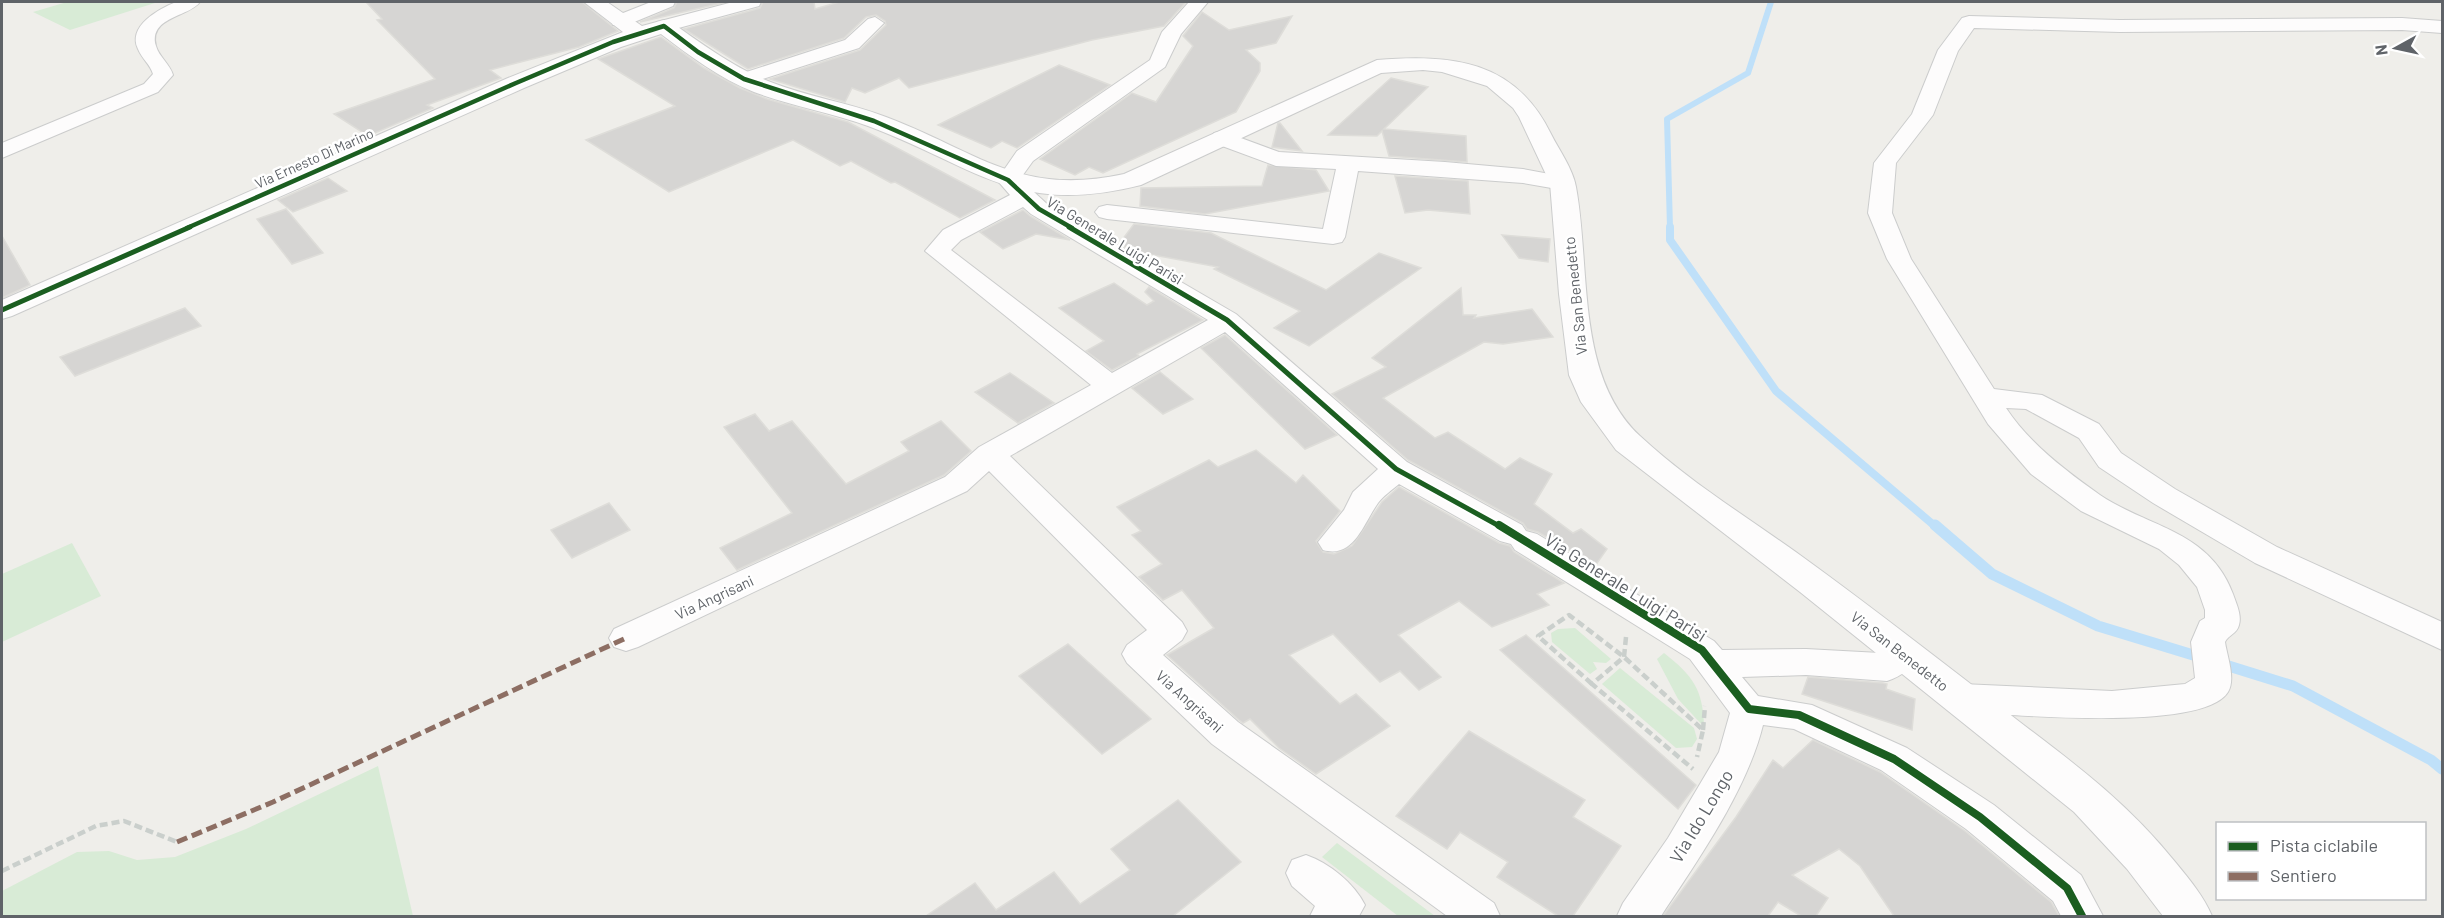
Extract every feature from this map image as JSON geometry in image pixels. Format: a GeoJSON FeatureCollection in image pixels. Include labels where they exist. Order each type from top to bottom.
{"type":"FeatureCollection","features":[{"type":"Feature","properties":{"kind":"street"},"geometry":{"type":"LineString","coordinates":[[2,151],[151,88],[163,75],[161,66],[146,46],[146,36],[152,25],[162,16],[191,2]]}},
{"type":"Feature","properties":{"kind":"street"},"geometry":{"type":"LineString","coordinates":[[594,2],[629,27],[664,26],[752,2]]}},
{"type":"Feature","properties":{"kind":"street"},"geometry":{"type":"LineString","coordinates":[[629,27],[666,2],[692,19]]}},
{"type":"Feature","properties":{"kind":"street"},"geometry":{"type":"LineString","coordinates":[[1110,386],[937,251],[952,235],[1016,188],[1025,156],[1158,63],[1172,32],[1199,2]]}},
{"type":"Feature","properties":{"kind":"street"},"geometry":{"type":"LineString","coordinates":[[2247,8],[2268,25]]}},
{"type":"Feature","properties":{"kind":"street"},"geometry":{"type":"LineString","coordinates":[[1962,698],[2112,705],[2191,698],[2214,685],[2208,642],[2212,630],[2222,624],[2222,610],[2212,582],[2190,557],[2170,541],[2092,504],[2050,473],[1998,418],[1899,259],[1880,213],[1885,163],[1922,115],[1948,50],[1969,22],[2120,26],[2402,24],[2442,27]]}},
{"type":"Feature","properties":{"kind":"street"},"geometry":{"type":"LineString","coordinates":[[744,79],[852,44],[875,23]]}},
{"type":"Feature","properties":{"kind":"street","name":"Via Generale Luigi Parisi"},"geometry":{"type":"LineString","coordinates":[[664,26],[698,52],[744,79],[784,94],[874,121],[1016,188],[1082,236],[1227,320],[1396,469],[1518,537],[1702,650],[1740,701],[1749,709]]}},
{"type":"Feature","properties":{"kind":"street","name":"Via Ernesto Di Marino"},"geometry":{"type":"LineString","coordinates":[[2,310],[516,83],[629,27]]}},
{"type":"Feature","properties":{"kind":"street","name":"Via San Benedetto"},"geometry":{"type":"LineString","coordinates":[[1016,188],[1101,187],[1132,180],[1377,67],[1400,63],[1445,66],[1495,81],[1521,103],[1531,117],[1563,183],[1573,294],[1584,375],[1597,402],[1628,443],[1962,698],[2089,799],[2126,834],[2162,877],[2189,916]]}},
{"type":"Feature","properties":{"kind":"street"},"geometry":{"type":"LineString","coordinates":[[1222,138],[1276,159],[1512,175],[1563,183]]}},
{"type":"Feature","properties":{"kind":"street"},"geometry":{"type":"LineString","coordinates":[[1107,212],[1333,237],[1348,164]]}},
{"type":"Feature","properties":{"kind":"street","name":"Via Angrisani"},"geometry":{"type":"LineString","coordinates":[[626,638],[956,484],[990,454],[1227,320]]}},
{"type":"Feature","properties":{"kind":"street"},"geometry":{"type":"LineString","coordinates":[[1983,397],[2032,401],[2089,431],[2110,460],[2174,502],[2266,555],[2442,637]]}},
{"type":"Feature","properties":{"kind":"street","name":"Via Angrisani"},"geometry":{"type":"LineString","coordinates":[[990,454],[1170,631],[1139,654],[1225,733],[1479,916]]}},
{"type":"Feature","properties":{"kind":"street"},"geometry":{"type":"LineString","coordinates":[[1334,542],[1358,514],[1364,499],[1396,469]]}},
{"type":"Feature","properties":{"kind":"street"},"geometry":{"type":"LineString","coordinates":[[1712,663],[1806,662],[1887,667],[1902,654]]}},
{"type":"Feature","properties":{"kind":"street"},"geometry":{"type":"LineString","coordinates":[[1749,709],[1799,715],[1894,759],[1980,817],[2067,888],[2082,916]]}},
{"type":"Feature","properties":{"kind":"street","name":"Via Ido Longo"},"geometry":{"type":"LineString","coordinates":[[1638,916],[1682,850],[1737,755],[1749,709]]}},
{"type":"Feature","properties":{"kind":"street"},"geometry":{"type":"LineString","coordinates":[[1306,873],[1344,905],[1331,916]]}},
{"type":"Feature","properties":{"kind":"path"},"geometry":{"type":"LineString","coordinates":[[1569,615],[1624,657],[1703,730],[1694,769],[1592,684],[1538,636],[1569,615]]}},
{"type":"Feature","properties":{"kind":"path"},"geometry":{"type":"LineString","coordinates":[[1592,684],[1624,657],[1626,637]]}},
{"type":"Feature","properties":{"kind":"path"},"geometry":{"type":"LineString","coordinates":[[2,871],[96,826],[124,821],[177,842]]}},
{"type":"Feature","properties":{"kind":"green space"},"geometry":{"type":"Polygon","coordinates":[[[67,2],[158,2],[70,30],[33,12],[67,2]]]}},
{"type":"Feature","properties":{"kind":"green space"},"geometry":{"type":"Polygon","coordinates":[[[72,543],[101,596],[2,642],[2,574],[72,543]]]}},
{"type":"Feature","properties":{"kind":"green space"},"geometry":{"type":"Polygon","coordinates":[[[1575,628],[1611,659],[1606,663],[1593,662],[1597,669],[1590,674],[1552,642],[1551,633],[1558,629],[1575,628]]]}},
{"type":"Feature","properties":{"kind":"green space"},"geometry":{"type":"Polygon","coordinates":[[[1664,653],[1689,677],[1699,693],[1704,727],[1678,699],[1657,659],[1664,653]]]}},
{"type":"Feature","properties":{"kind":"green space"},"geometry":{"type":"Polygon","coordinates":[[[1620,668],[1694,728],[1697,739],[1692,747],[1676,748],[1602,684],[1620,668]]]}},
{"type":"Feature","properties":{"kind":"green space"},"geometry":{"type":"Polygon","coordinates":[[[378,766],[413,916],[2,916],[2,891],[77,852],[109,851],[137,860],[175,857],[246,829],[378,766]]]}},
{"type":"Feature","properties":{"kind":"green space"},"geometry":{"type":"Polygon","coordinates":[[[1337,843],[1435,916],[1398,916],[1322,857],[1337,843]]]}},
{"type":"Feature","properties":{"kind":"building"},"geometry":{"type":"Polygon","coordinates":[[[366,2],[582,2],[618,31],[579,47],[490,70],[501,78],[427,105],[433,108],[368,136],[334,114],[435,79],[377,20],[382,19],[366,2]]]}},
{"type":"Feature","properties":{"kind":"building"},"geometry":{"type":"Polygon","coordinates":[[[677,2],[726,2],[640,22],[674,8],[677,2]]]}},
{"type":"Feature","properties":{"kind":"building"},"geometry":{"type":"Polygon","coordinates":[[[763,2],[814,2],[815,9],[839,2],[1186,2],[1164,26],[1092,40],[909,88],[899,78],[865,93],[852,88],[845,102],[770,79],[860,50],[886,25],[885,21],[876,15],[866,17],[844,38],[748,69],[684,29],[760,8],[763,2]]]}},
{"type":"Feature","properties":{"kind":"building"},"geometry":{"type":"Polygon","coordinates":[[[1202,12],[1229,30],[1292,16],[1276,43],[1246,50],[1260,63],[1260,71],[1236,112],[1103,173],[1089,167],[1075,175],[1040,159],[1132,93],[1156,102],[1193,46],[1183,36],[1202,12]]]}},
{"type":"Feature","properties":{"kind":"building"},"geometry":{"type":"Polygon","coordinates":[[[661,37],[704,68],[740,88],[767,99],[848,122],[995,200],[960,218],[851,161],[840,166],[793,140],[669,192],[586,140],[675,106],[598,59],[661,37]]]}},
{"type":"Feature","properties":{"kind":"building"},"geometry":{"type":"Polygon","coordinates":[[[1059,65],[1110,85],[1017,148],[1002,141],[991,148],[938,125],[1059,65]]]}},
{"type":"Feature","properties":{"kind":"building"},"geometry":{"type":"Polygon","coordinates":[[[1391,78],[1428,87],[1384,129],[1466,136],[1467,162],[1389,156],[1382,131],[1377,136],[1328,135],[1391,78]]]}},
{"type":"Feature","properties":{"kind":"building"},"geometry":{"type":"Polygon","coordinates":[[[1278,123],[1280,123],[1302,151],[1272,147],[1278,123]]]}},
{"type":"Feature","properties":{"kind":"building"},"geometry":{"type":"Polygon","coordinates":[[[1268,165],[1316,170],[1329,191],[1205,214],[1140,206],[1141,188],[1262,186],[1268,165]]]}},
{"type":"Feature","properties":{"kind":"building"},"geometry":{"type":"Polygon","coordinates":[[[1395,176],[1468,181],[1470,214],[1428,210],[1405,213],[1395,176]]]}},
{"type":"Feature","properties":{"kind":"building"},"geometry":{"type":"Polygon","coordinates":[[[328,178],[347,191],[293,212],[278,200],[328,178]]]}},
{"type":"Feature","properties":{"kind":"building"},"geometry":{"type":"Polygon","coordinates":[[[286,209],[323,253],[292,264],[257,219],[286,209]]]}},
{"type":"Feature","properties":{"kind":"building"},"geometry":{"type":"Polygon","coordinates":[[[1023,210],[1070,240],[1036,234],[1003,249],[980,232],[1023,210]]]}},
{"type":"Feature","properties":{"kind":"building"},"geometry":{"type":"Polygon","coordinates":[[[1134,224],[1211,233],[1326,290],[1379,253],[1421,268],[1309,346],[1274,328],[1300,311],[1214,269],[1218,267],[1132,251],[1119,244],[1134,224]]]}},
{"type":"Feature","properties":{"kind":"building"},"geometry":{"type":"Polygon","coordinates":[[[1502,235],[1550,239],[1548,262],[1519,258],[1502,235]]]}},
{"type":"Feature","properties":{"kind":"building"},"geometry":{"type":"Polygon","coordinates":[[[2,236],[30,285],[2,298],[2,236]]]}},
{"type":"Feature","properties":{"kind":"building"},"geometry":{"type":"Polygon","coordinates":[[[1114,283],[1147,305],[1154,301],[1145,292],[1149,287],[1203,320],[1137,354],[1139,356],[1112,370],[1086,351],[1104,341],[1059,308],[1114,283]]]}},
{"type":"Feature","properties":{"kind":"building"},"geometry":{"type":"Polygon","coordinates":[[[1461,288],[1463,315],[1476,315],[1474,318],[1532,309],[1553,337],[1503,344],[1484,342],[1383,398],[1435,438],[1448,432],[1505,469],[1520,458],[1552,474],[1534,504],[1573,533],[1581,529],[1607,549],[1595,566],[1538,532],[1527,529],[1523,523],[1408,460],[1332,394],[1386,367],[1372,358],[1461,288]]]}},
{"type":"Feature","properties":{"kind":"building"},"geometry":{"type":"Polygon","coordinates":[[[185,308],[201,326],[75,376],[60,357],[185,308]]]}},
{"type":"Feature","properties":{"kind":"building"},"geometry":{"type":"Polygon","coordinates":[[[1225,335],[1337,435],[1305,449],[1201,348],[1225,335]]]}},
{"type":"Feature","properties":{"kind":"building"},"geometry":{"type":"Polygon","coordinates":[[[1160,372],[1193,399],[1163,414],[1132,388],[1160,372]]]}},
{"type":"Feature","properties":{"kind":"building"},"geometry":{"type":"Polygon","coordinates":[[[1010,373],[1054,403],[1018,423],[975,392],[1010,373]]]}},
{"type":"Feature","properties":{"kind":"building"},"geometry":{"type":"Polygon","coordinates":[[[755,414],[769,431],[792,421],[846,484],[909,451],[901,442],[941,421],[971,451],[944,475],[737,570],[720,548],[792,513],[724,427],[755,414]]]}},
{"type":"Feature","properties":{"kind":"building"},"geometry":{"type":"Polygon","coordinates":[[[1256,450],[1296,483],[1303,475],[1340,511],[1316,541],[1323,552],[1334,554],[1352,546],[1382,502],[1399,487],[1499,543],[1510,546],[1514,552],[1564,583],[1537,594],[1549,605],[1492,627],[1459,601],[1398,635],[1441,677],[1419,690],[1400,671],[1380,682],[1333,634],[1289,655],[1340,704],[1356,694],[1390,726],[1316,774],[1279,748],[1250,719],[1243,723],[1239,720],[1167,655],[1214,628],[1182,590],[1163,600],[1139,577],[1162,564],[1132,535],[1141,531],[1117,507],[1209,460],[1218,467],[1256,450]]]}},
{"type":"Feature","properties":{"kind":"building"},"geometry":{"type":"Polygon","coordinates":[[[609,503],[630,530],[572,558],[551,530],[609,503]]]}},
{"type":"Feature","properties":{"kind":"building"},"geometry":{"type":"Polygon","coordinates":[[[1526,635],[1696,785],[1678,809],[1500,650],[1526,635]]]}},
{"type":"Feature","properties":{"kind":"building"},"geometry":{"type":"Polygon","coordinates":[[[1068,644],[1151,719],[1102,754],[1019,676],[1068,644]]]}},
{"type":"Feature","properties":{"kind":"building"},"geometry":{"type":"Polygon","coordinates":[[[1808,677],[1887,684],[1886,689],[1915,699],[1912,730],[1802,694],[1808,677]]]}},
{"type":"Feature","properties":{"kind":"building"},"geometry":{"type":"Polygon","coordinates":[[[1469,731],[1585,800],[1573,817],[1621,846],[1573,916],[1558,916],[1497,877],[1508,862],[1460,832],[1447,849],[1396,816],[1469,731]]]}},
{"type":"Feature","properties":{"kind":"building"},"geometry":{"type":"Polygon","coordinates":[[[1813,740],[1880,772],[1965,831],[2051,902],[2059,916],[1894,916],[1860,866],[1839,849],[1792,875],[1828,898],[1816,916],[1801,916],[1778,902],[1768,916],[1663,916],[1736,817],[1773,760],[1783,768],[1813,740]]]}},
{"type":"Feature","properties":{"kind":"building"},"geometry":{"type":"Polygon","coordinates":[[[1178,800],[1241,862],[1173,916],[926,916],[975,883],[996,910],[1054,872],[1080,904],[1130,870],[1111,849],[1178,800]]]}},
{"type":"Feature","properties":{"kind":"waterway"},"geometry":{"type":"LineString","coordinates":[[1670,228],[1667,119],[1748,73],[1771,2]]}},
{"type":"Feature","properties":{"kind":"waterway"},"geometry":{"type":"LineString","coordinates":[[1670,228],[1670,240],[1776,391],[1936,527]]}},
{"type":"Feature","properties":{"kind":"waterway"},"geometry":{"type":"LineString","coordinates":[[1935,525],[1992,574],[2098,626],[2203,658]]}},
{"type":"Feature","properties":{"kind":"waterway"},"geometry":{"type":"LineString","coordinates":[[2219,663],[2293,686],[2431,760],[2442,769]]}},
{"type":"Feature","properties":{"kind":"marked path"},"geometry":{"type":"LineString","coordinates":[[177,842],[273,802],[626,638]]}},
{"type":"Feature","properties":{"kind":"cycle path"},"geometry":{"type":"LineString","coordinates":[[2,310],[516,83],[613,42],[664,26],[698,52],[744,79],[784,94],[874,121],[1008,180],[1039,209],[1227,320],[1396,469],[1482,515],[1702,650],[1740,701],[1749,709],[1799,715],[1894,759],[1980,817],[2067,888],[2082,916]]}}]}
